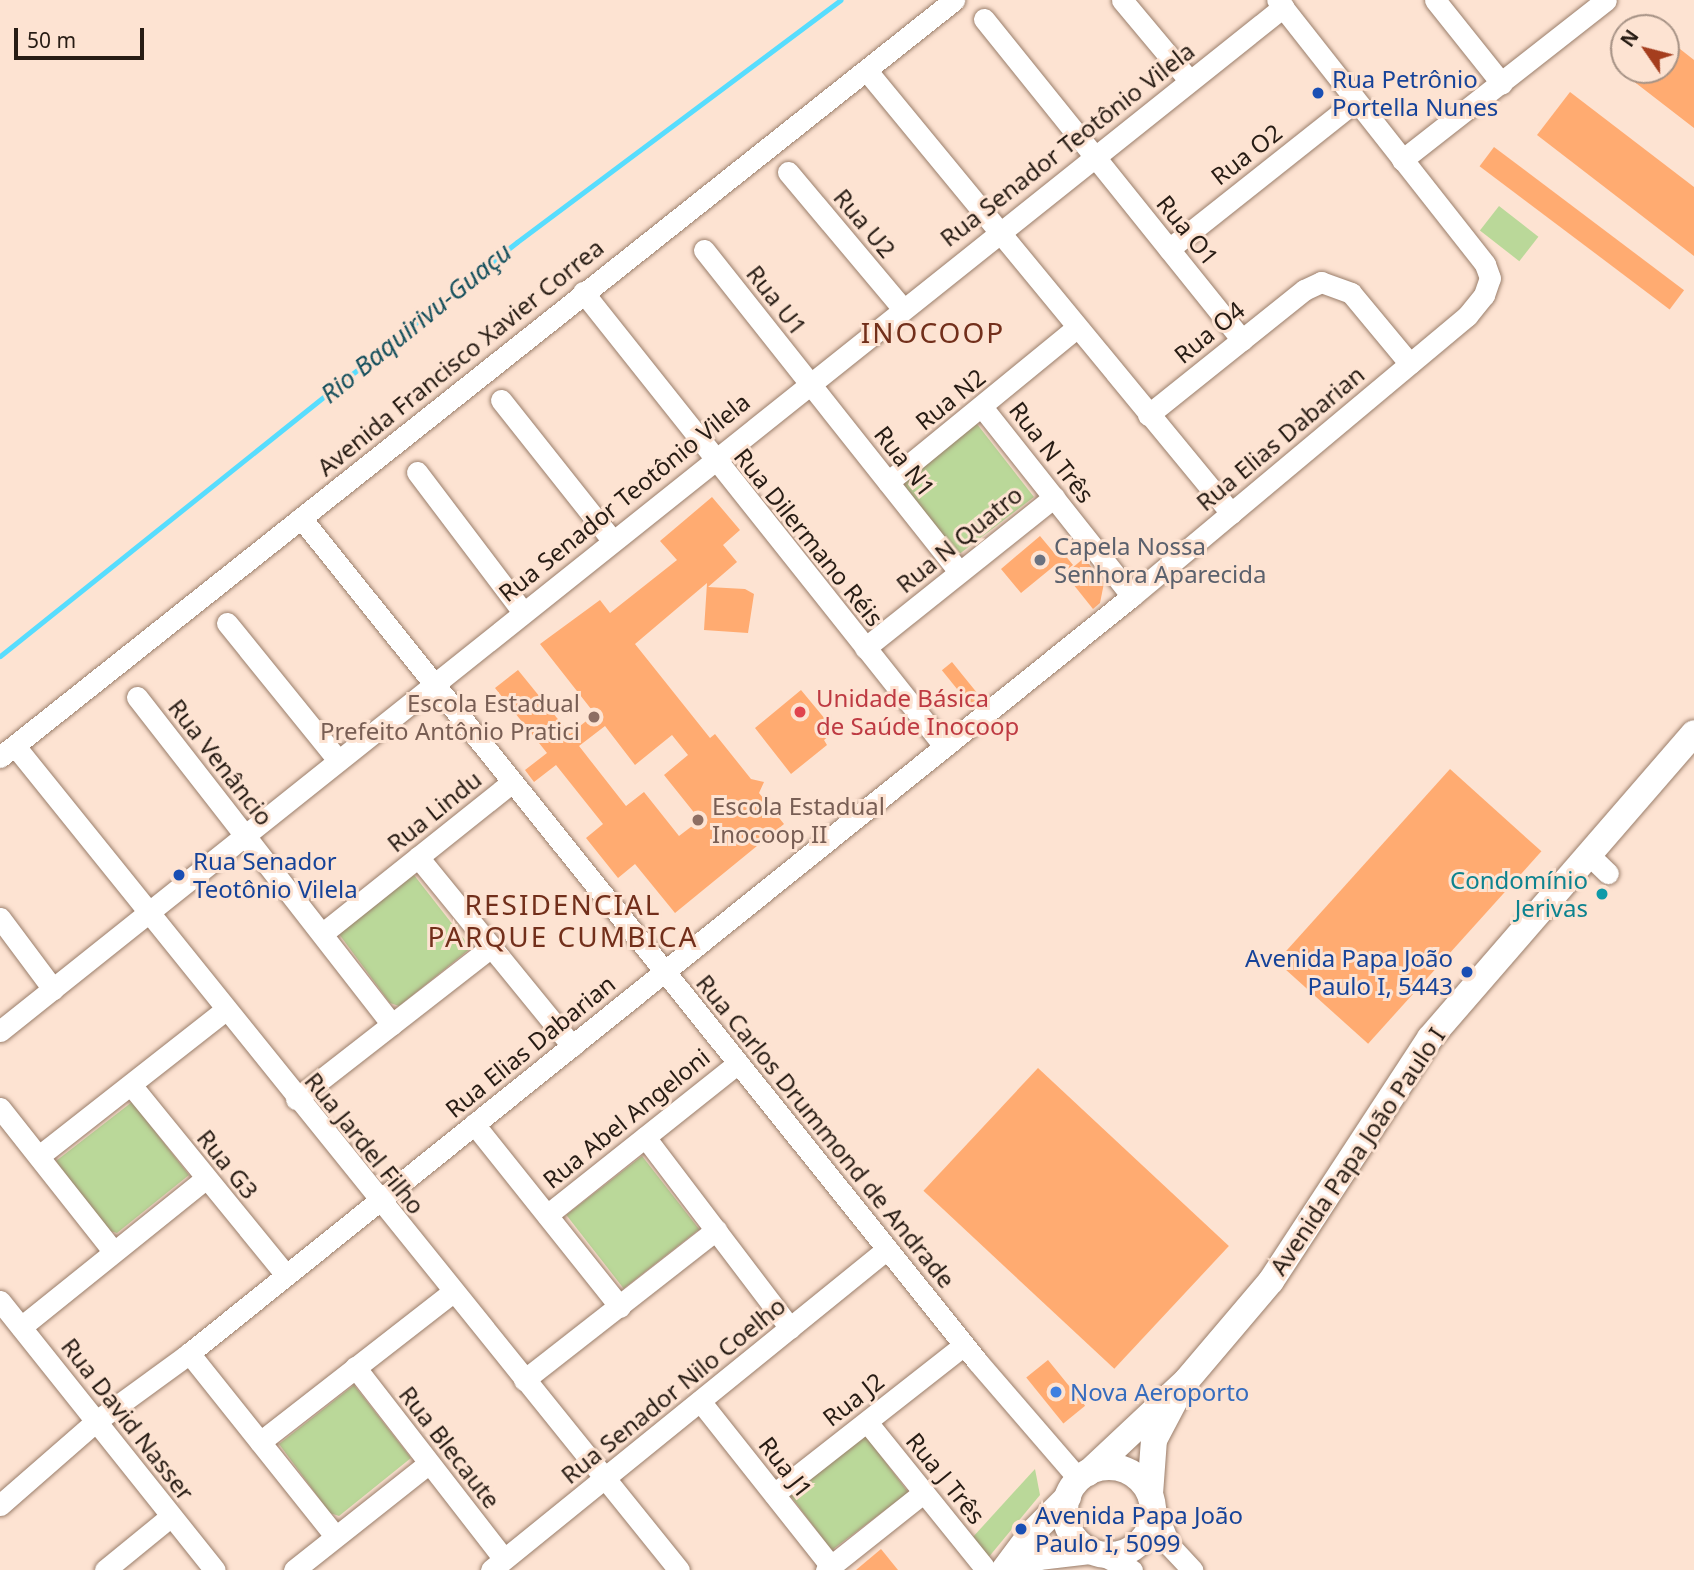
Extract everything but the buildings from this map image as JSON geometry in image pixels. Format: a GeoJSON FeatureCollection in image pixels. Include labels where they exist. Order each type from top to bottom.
{"type":"FeatureCollection","features":[{"type":"Feature","properties":{"kind":"main road","name":"Avenida Papa João Paulo I"},"geometry":{"type":"LineString","coordinates":[[994,1568],[1078,1483],[1187,1380],[1271,1281],[1430,1038],[1587,853],[1694,733]]}},
{"type":"Feature","properties":{"kind":"main road","name":"Avenida Papa João Paulo I"},"geometry":{"type":"LineString","coordinates":[[1151,1499],[1154,1440],[1187,1380]]}},
{"type":"Feature","properties":{"kind":"main road"},"geometry":{"type":"LineString","coordinates":[[1010,1570],[1039,1558],[1095,1552],[1121,1553],[1139,1543],[1151,1525],[1151,1499],[1137,1477],[1118,1468],[1078,1483],[1069,1528],[1095,1552]]}},
{"type":"Feature","properties":{"kind":"street","name":"Avenida Francisco Xavier Correa"},"geometry":{"type":"LineString","coordinates":[[7,752],[954,0]]}},
{"type":"Feature","properties":{"kind":"street"},"geometry":{"type":"LineString","coordinates":[[1122,0],[1189,80]]}},
{"type":"Feature","properties":{"kind":"street"},"geometry":{"type":"LineString","coordinates":[[1435,0],[1502,84]]}},
{"type":"Feature","properties":{"kind":"street"},"geometry":{"type":"LineString","coordinates":[[1280,4],[1402,160],[1502,84],[1583,7],[1606,0]]}},
{"type":"Feature","properties":{"kind":"street","name":"Rua Senador Teotônio Vilela"},"geometry":{"type":"LineString","coordinates":[[0,1031],[1001,231],[1280,4]]}},
{"type":"Feature","properties":{"kind":"street","name":"Rua O1"},"geometry":{"type":"LineString","coordinates":[[985,19],[1242,340]]}},
{"type":"Feature","properties":{"kind":"street"},"geometry":{"type":"LineString","coordinates":[[867,71],[1001,231],[1147,415],[1231,513]]}},
{"type":"Feature","properties":{"kind":"street","name":"Rua O2"},"geometry":{"type":"LineString","coordinates":[[1169,249],[1356,102]]}},
{"type":"Feature","properties":{"kind":"street","name":"Rua Elias Dabarian"},"geometry":{"type":"LineString","coordinates":[[0,1504],[95,1422],[189,1353],[1132,596],[1467,316],[1484,295],[1490,278],[1485,264],[1402,160]]}},
{"type":"Feature","properties":{"kind":"street","name":"Rua U2"},"geometry":{"type":"LineString","coordinates":[[788,172],[902,308]]}},
{"type":"Feature","properties":{"kind":"street","name":"Rua U1"},"geometry":{"type":"LineString","coordinates":[[704,250],[809,383]]}},
{"type":"Feature","properties":{"kind":"street","name":"Rua O4"},"geometry":{"type":"LineString","coordinates":[[1147,415],[1304,290],[1321,282],[1351,293],[1410,364]]}},
{"type":"Feature","properties":{"kind":"street","name":"Rua Dilermano Réis"},"geometry":{"type":"LineString","coordinates":[[583,292],[944,747]]}},
{"type":"Feature","properties":{"kind":"street","name":"Rua N2"},"geometry":{"type":"LineString","coordinates":[[888,482],[1076,328]]}},
{"type":"Feature","properties":{"kind":"street","name":"Rua N1"},"geometry":{"type":"LineString","coordinates":[[809,383],[960,572]]}},
{"type":"Feature","properties":{"kind":"street"},"geometry":{"type":"LineString","coordinates":[[501,400],[612,540]]}},
{"type":"Feature","properties":{"kind":"street","name":"Rua N Três"},"geometry":{"type":"LineString","coordinates":[[982,407],[1132,596]]}},
{"type":"Feature","properties":{"kind":"street"},"geometry":{"type":"LineString","coordinates":[[417,472],[523,612]]}},
{"type":"Feature","properties":{"kind":"street","name":"Rua N Quatro"},"geometry":{"type":"LineString","coordinates":[[865,648],[1054,497]]}},
{"type":"Feature","properties":{"kind":"street","name":"Rua Carlos Drummond de Andrade"},"geometry":{"type":"LineString","coordinates":[[300,518],[964,1345],[1078,1483]]}},
{"type":"Feature","properties":{"kind":"street"},"geometry":{"type":"LineString","coordinates":[[227,623],[338,760]]}},
{"type":"Feature","properties":{"kind":"street","name":"Rua Venâncio"},"geometry":{"type":"LineString","coordinates":[[137,697],[392,1024]]}},
{"type":"Feature","properties":{"kind":"street","name":"Rua Jardel Filho"},"geometry":{"type":"LineString","coordinates":[[7,752],[225,1010],[679,1570]]}},
{"type":"Feature","properties":{"kind":"street","name":"Rua Lindu"},"geometry":{"type":"LineString","coordinates":[[323,933],[512,782]]}},
{"type":"Feature","properties":{"kind":"street"},"geometry":{"type":"LineString","coordinates":[[1587,853],[1608,873]]}},
{"type":"Feature","properties":{"kind":"street"},"geometry":{"type":"LineString","coordinates":[[418,857],[572,1046]]}},
{"type":"Feature","properties":{"kind":"street"},"geometry":{"type":"LineString","coordinates":[[0,918],[53,989]]}},
{"type":"Feature","properties":{"kind":"street"},"geometry":{"type":"LineString","coordinates":[[296,1099],[491,947]]}},
{"type":"Feature","properties":{"kind":"street"},"geometry":{"type":"LineString","coordinates":[[39,1156],[225,1010]]}},
{"type":"Feature","properties":{"kind":"street","name":"Rua Abel Angeloni"},"geometry":{"type":"LineString","coordinates":[[547,1215],[738,1063]]}},
{"type":"Feature","properties":{"kind":"street","name":"Rua G3"},"geometry":{"type":"LineString","coordinates":[[131,1085],[286,1275]]}},
{"type":"Feature","properties":{"kind":"street"},"geometry":{"type":"LineString","coordinates":[[0,1108],[113,1251]]}},
{"type":"Feature","properties":{"kind":"street"},"geometry":{"type":"LineString","coordinates":[[474,1124],[620,1307]]}},
{"type":"Feature","properties":{"kind":"street"},"geometry":{"type":"LineString","coordinates":[[645,1137],[790,1328]]}},
{"type":"Feature","properties":{"kind":"street"},"geometry":{"type":"LineString","coordinates":[[21,1327],[205,1179]]}},
{"type":"Feature","properties":{"kind":"street"},"geometry":{"type":"LineString","coordinates":[[524,1380],[716,1230]]}},
{"type":"Feature","properties":{"kind":"street","name":"Rua Senador Nilo Coelho"},"geometry":{"type":"LineString","coordinates":[[497,1565],[887,1249]]}},
{"type":"Feature","properties":{"kind":"street"},"geometry":{"type":"LineString","coordinates":[[260,1441],[453,1292]]}},
{"type":"Feature","properties":{"kind":"street","name":"Rua David Nasser"},"geometry":{"type":"LineString","coordinates":[[0,1301],[215,1570]]}},
{"type":"Feature","properties":{"kind":"street","name":"Rua J2"},"geometry":{"type":"LineString","coordinates":[[774,1494],[964,1345]]}},
{"type":"Feature","properties":{"kind":"street"},"geometry":{"type":"LineString","coordinates":[[189,1353],[335,1536]]}},
{"type":"Feature","properties":{"kind":"street","name":"Rua Blecaute"},"geometry":{"type":"LineString","coordinates":[[355,1367],[429,1463],[497,1565]]}},
{"type":"Feature","properties":{"kind":"street","name":"Rua J1"},"geometry":{"type":"LineString","coordinates":[[700,1401],[774,1494],[828,1568]]}},
{"type":"Feature","properties":{"kind":"street","name":"Rua J Três"},"geometry":{"type":"LineString","coordinates":[[867,1422],[924,1492],[994,1568]]}},
{"type":"Feature","properties":{"kind":"street"},"geometry":{"type":"LineString","coordinates":[[294,1570],[429,1463]]}},
{"type":"Feature","properties":{"kind":"street"},"geometry":{"type":"LineString","coordinates":[[828,1568],[924,1492]]}},
{"type":"Feature","properties":{"kind":"street"},"geometry":{"type":"LineString","coordinates":[[1151,1499],[1170,1546],[1192,1570]]}},
{"type":"Feature","properties":{"kind":"street"},"geometry":{"type":"LineString","coordinates":[[105,1570],[171,1516]]}},
{"type":"Feature","properties":{"kind":"street"},"geometry":{"type":"LineString","coordinates":[[1095,1552],[1132,1570]]}},
{"type":"Feature","properties":{"kind":"green space"},"geometry":{"type":"Polygon","coordinates":[[[1499,206],[1538,237],[1519,261],[1480,230],[1499,206]]]}},
{"type":"Feature","properties":{"kind":"green space"},"geometry":{"type":"Polygon","coordinates":[[[977,424],[1034,497],[958,555],[902,489],[903,479],[977,424]]]}},
{"type":"Feature","properties":{"kind":"green space"},"geometry":{"type":"Polygon","coordinates":[[[414,875],[471,948],[399,1006],[390,1003],[339,934],[414,875]]]}},
{"type":"Feature","properties":{"kind":"green space"},"geometry":{"type":"Polygon","coordinates":[[[132,1102],[189,1175],[117,1233],[107,1230],[56,1161],[132,1102]]]}},
{"type":"Feature","properties":{"kind":"green space"},"geometry":{"type":"Polygon","coordinates":[[[642,1156],[699,1229],[624,1288],[566,1215],[642,1156]]]}},
{"type":"Feature","properties":{"kind":"green space"},"geometry":{"type":"Polygon","coordinates":[[[354,1385],[411,1458],[339,1516],[330,1513],[279,1444],[354,1385]]]}},
{"type":"Feature","properties":{"kind":"green space"},"geometry":{"type":"Polygon","coordinates":[[[865,1435],[908,1493],[832,1550],[788,1493],[865,1435]]]}},
{"type":"Feature","properties":{"kind":"green space"},"geometry":{"type":"Polygon","coordinates":[[[1035,1469],[1040,1495],[988,1558],[972,1538],[1035,1469]]]}},
{"type":"Feature","properties":{"kind":"waterway","name":"Rio Baquirivu-Guaçu"},"geometry":{"type":"LineString","coordinates":[[0,656],[517,242],[841,0]]}},
{"type":"Feature","properties":{"kind":"place","name":"Rua Petrônio Portella Nunes"},"geometry":{"type":"Point","coordinates":[1318,93]}},
{"type":"Feature","properties":{"kind":"place","name":"Capela Nossa Senhora Aparecida"},"geometry":{"type":"Point","coordinates":[1040,560]}},
{"type":"Feature","properties":{"kind":"place","name":"Unidade Básica de Saúde Inocoop"},"geometry":{"type":"Point","coordinates":[800,712]}},
{"type":"Feature","properties":{"kind":"place","name":"Escola Estadual Prefeito Antônio Pratici"},"geometry":{"type":"Point","coordinates":[594,717]}},
{"type":"Feature","properties":{"kind":"place","name":"Escola Estadual Inocoop II"},"geometry":{"type":"Point","coordinates":[698,820]}},
{"type":"Feature","properties":{"kind":"place","name":"Rua Senador Teotônio Vilela"},"geometry":{"type":"Point","coordinates":[179,875]}},
{"type":"Feature","properties":{"kind":"place","name":"Condomínio Jerivas"},"geometry":{"type":"Point","coordinates":[1602,894]}},
{"type":"Feature","properties":{"kind":"place","name":"Avenida Papa João Paulo I, 5443"},"geometry":{"type":"Point","coordinates":[1467,972]}},
{"type":"Feature","properties":{"kind":"place","name":"Nova Aeroporto"},"geometry":{"type":"Point","coordinates":[1056,1392]}},
{"type":"Feature","properties":{"kind":"place","name":"Avenida Papa João Paulo I, 5099"},"geometry":{"type":"Point","coordinates":[1021,1529]}},
{"type":"Feature","properties":{"kind":"district","name":"INOCOOP"},"geometry":{"type":"Point","coordinates":[933,332]}},
{"type":"Feature","properties":{"kind":"district","name":"RESIDENCIAL PARQUE CUMBICA"},"geometry":{"type":"Point","coordinates":[563,920]}}]}
